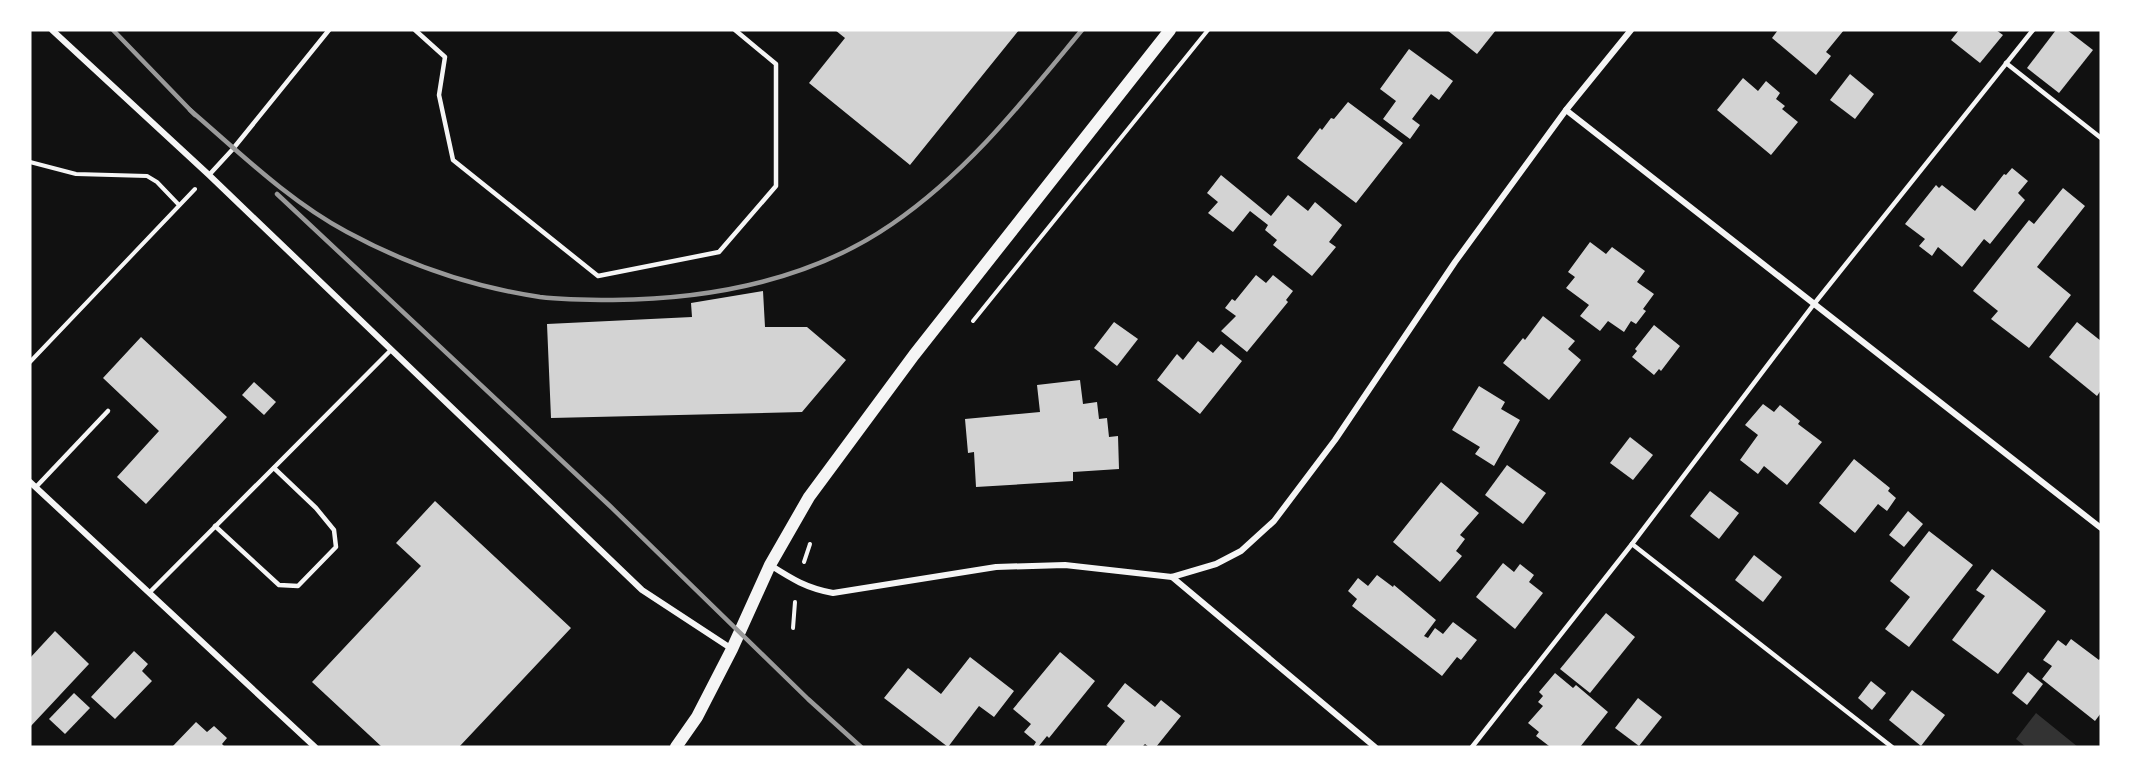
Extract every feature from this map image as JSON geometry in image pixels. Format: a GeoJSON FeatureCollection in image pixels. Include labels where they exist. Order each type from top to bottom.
{"type":"FeatureCollection","features":[{"type":"Feature","properties":{"kind":"main road"},"geometry":{"type":"LineString","coordinates":[[676,747],[697,717],[732,649],[770,565],[809,497],[915,355],[1170,30]]}},
{"type":"Feature","properties":{"kind":"street"},"geometry":{"type":"LineString","coordinates":[[52,30],[209,175],[642,590],[732,649]]}},
{"type":"Feature","properties":{"kind":"street"},"geometry":{"type":"LineString","coordinates":[[770,565],[812,590],[833,593],[996,567],[1065,565],[1172,577],[1216,564],[1241,551],[1274,521],[1335,440],[1455,261],[1566,110],[1631,30]]}},
{"type":"Feature","properties":{"kind":"street"},"geometry":{"type":"LineString","coordinates":[[1566,110],[2101,528]]}},
{"type":"Feature","properties":{"kind":"street"},"geometry":{"type":"LineString","coordinates":[[30,482],[315,747]]}},
{"type":"Feature","properties":{"kind":"street"},"geometry":{"type":"LineString","coordinates":[[1172,577],[1375,747]]}},
{"type":"Feature","properties":{"kind":"lane"},"geometry":{"type":"LineString","coordinates":[[209,175],[256,121],[328,30]]}},
{"type":"Feature","properties":{"kind":"lane"},"geometry":{"type":"LineString","coordinates":[[415,30],[445,57],[439,95],[453,160],[598,276],[719,252],[776,186],[776,64],[735,30]]}},
{"type":"Feature","properties":{"kind":"lane"},"geometry":{"type":"LineString","coordinates":[[1472,747],[1632,544],[1814,304],[2033,30]]}},
{"type":"Feature","properties":{"kind":"lane"},"geometry":{"type":"LineString","coordinates":[[2006,63],[2101,138]]}},
{"type":"Feature","properties":{"kind":"lane"},"geometry":{"type":"LineString","coordinates":[[149,593],[391,350]]}},
{"type":"Feature","properties":{"kind":"lane"},"geometry":{"type":"LineString","coordinates":[[36,487],[108,411]]}},
{"type":"Feature","properties":{"kind":"lane"},"geometry":{"type":"LineString","coordinates":[[215,526],[279,585],[298,586],[336,547],[334,530],[316,508],[274,468]]}},
{"type":"Feature","properties":{"kind":"lane"},"geometry":{"type":"LineString","coordinates":[[1632,544],[1892,747]]}},
{"type":"Feature","properties":{"kind":"path"},"geometry":{"type":"LineString","coordinates":[[972,322],[1208,30]]}},
{"type":"Feature","properties":{"kind":"path"},"geometry":{"type":"LineString","coordinates":[[30,162],[76,174],[147,176],[157,182],[178,206],[30,362]]}},
{"type":"Feature","properties":{"kind":"path"},"geometry":{"type":"LineString","coordinates":[[809,548],[813,538]]}},
{"type":"Feature","properties":{"kind":"path"},"geometry":{"type":"LineString","coordinates":[[793,628],[797,582]]}},
{"type":"Feature","properties":{"kind":"shaded area"},"geometry":{"type":"Polygon","coordinates":[[[2036,713],[2078,747],[2026,747],[2016,739],[2036,713]]]}},
{"type":"Feature","properties":{"kind":"building"},"geometry":{"type":"Polygon","coordinates":[[[835,30],[1019,30],[910,165],[809,83],[845,38],[835,30]]]}},
{"type":"Feature","properties":{"kind":"building"},"geometry":{"type":"Polygon","coordinates":[[[1447,30],[1496,30],[1477,54],[1447,30]]]}},
{"type":"Feature","properties":{"kind":"building"},"geometry":{"type":"Polygon","coordinates":[[[1778,30],[1844,30],[1826,52],[1831,56],[1816,75],[1772,38],[1778,30]]]}},
{"type":"Feature","properties":{"kind":"building"},"geometry":{"type":"Polygon","coordinates":[[[1959,30],[1996,30],[2003,35],[1980,63],[1951,40],[1959,30]]]}},
{"type":"Feature","properties":{"kind":"building"},"geometry":{"type":"Polygon","coordinates":[[[2056,30],[2067,30],[2093,50],[2059,93],[2027,68],[2056,30]]]}},
{"type":"Feature","properties":{"kind":"building"},"geometry":{"type":"Polygon","coordinates":[[[1409,49],[1453,81],[1439,100],[1431,94],[1412,119],[1420,125],[1410,139],[1383,119],[1396,101],[1380,89],[1409,49]]]}},
{"type":"Feature","properties":{"kind":"building"},"geometry":{"type":"Polygon","coordinates":[[[1850,74],[1874,94],[1855,119],[1830,100],[1850,74]]]}},
{"type":"Feature","properties":{"kind":"building"},"geometry":{"type":"Polygon","coordinates":[[[1743,78],[1758,91],[1766,81],[1780,93],[1776,99],[1785,106],[1782,109],[1798,122],[1771,155],[1717,110],[1743,78]]]}},
{"type":"Feature","properties":{"kind":"building"},"geometry":{"type":"Polygon","coordinates":[[[1348,102],[1403,143],[1356,203],[1297,158],[1320,128],[1322,130],[1331,118],[1334,119],[1348,102]]]}},
{"type":"Feature","properties":{"kind":"building"},"geometry":{"type":"Polygon","coordinates":[[[2012,168],[2028,181],[2018,193],[2025,200],[1990,244],[1984,239],[1962,267],[1938,247],[1932,256],[1919,246],[1925,239],[1905,224],[1936,185],[1939,188],[1942,185],[1975,211],[2004,174],[2006,175],[2012,168]]]}},
{"type":"Feature","properties":{"kind":"building"},"geometry":{"type":"Polygon","coordinates":[[[1221,175],[1271,216],[1288,195],[1308,211],[1315,202],[1342,225],[1329,242],[1336,247],[1312,276],[1273,245],[1277,240],[1265,230],[1268,225],[1250,211],[1233,232],[1208,213],[1218,202],[1207,193],[1221,175]]]}},
{"type":"Feature","properties":{"kind":"building"},"geometry":{"type":"Polygon","coordinates":[[[2063,188],[2085,206],[2037,267],[2071,295],[2029,348],[1991,319],[1998,311],[1973,291],[2029,220],[2034,224],[2063,188]]]}},
{"type":"Feature","properties":{"kind":"building"},"geometry":{"type":"Polygon","coordinates":[[[1590,242],[1606,254],[1612,247],[1645,271],[1637,282],[1654,294],[1643,309],[1646,311],[1636,324],[1631,321],[1624,332],[1608,321],[1600,331],[1580,316],[1589,305],[1566,288],[1575,277],[1568,272],[1590,242]]]}},
{"type":"Feature","properties":{"kind":"building"},"geometry":{"type":"Polygon","coordinates":[[[1256,275],[1266,283],[1273,275],[1293,291],[1286,300],[1288,302],[1247,352],[1221,331],[1236,316],[1225,308],[1232,299],[1235,301],[1256,275]]]}},
{"type":"Feature","properties":{"kind":"building"},"geometry":{"type":"Polygon","coordinates":[[[763,291],[765,327],[807,327],[846,360],[802,412],[551,418],[547,324],[692,317],[691,303],[763,291]]]}},
{"type":"Feature","properties":{"kind":"building"},"geometry":{"type":"Polygon","coordinates":[[[1543,316],[1575,341],[1568,349],[1581,360],[1549,400],[1503,363],[1523,338],[1525,340],[1543,316]]]}},
{"type":"Feature","properties":{"kind":"building"},"geometry":{"type":"Polygon","coordinates":[[[1114,322],[1138,339],[1117,366],[1094,348],[1114,322]]]}},
{"type":"Feature","properties":{"kind":"building"},"geometry":{"type":"Polygon","coordinates":[[[2077,322],[2101,341],[2101,390],[2097,396],[2049,357],[2077,322]]]}},
{"type":"Feature","properties":{"kind":"building"},"geometry":{"type":"Polygon","coordinates":[[[1654,325],[1680,346],[1661,371],[1659,369],[1654,375],[1632,357],[1637,351],[1635,349],[1654,325]]]}},
{"type":"Feature","properties":{"kind":"building"},"geometry":{"type":"Polygon","coordinates":[[[141,337],[227,417],[146,504],[117,477],[159,431],[103,378],[141,337]]]}},
{"type":"Feature","properties":{"kind":"building"},"geometry":{"type":"Polygon","coordinates":[[[1198,341],[1213,353],[1221,344],[1242,361],[1200,414],[1157,380],[1177,354],[1183,360],[1198,341]]]}},
{"type":"Feature","properties":{"kind":"building"},"geometry":{"type":"Polygon","coordinates":[[[1080,380],[1083,404],[1097,402],[1099,419],[1107,418],[1109,437],[1118,436],[1119,469],[1073,472],[1073,481],[976,487],[974,452],[968,453],[965,419],[1040,412],[1037,385],[1080,380]]]}},
{"type":"Feature","properties":{"kind":"building"},"geometry":{"type":"Polygon","coordinates":[[[254,382],[276,402],[264,415],[242,395],[254,382]]]}},
{"type":"Feature","properties":{"kind":"building"},"geometry":{"type":"Polygon","coordinates":[[[1479,386],[1505,402],[1501,409],[1520,420],[1494,466],[1475,454],[1480,447],[1452,430],[1479,386]]]}},
{"type":"Feature","properties":{"kind":"building"},"geometry":{"type":"Polygon","coordinates":[[[1763,404],[1774,412],[1780,405],[1800,421],[1798,424],[1822,442],[1787,485],[1764,466],[1758,474],[1740,460],[1758,435],[1745,425],[1763,404]]]}},
{"type":"Feature","properties":{"kind":"building"},"geometry":{"type":"Polygon","coordinates":[[[1630,437],[1653,455],[1633,480],[1610,463],[1630,437]]]}},
{"type":"Feature","properties":{"kind":"building"},"geometry":{"type":"Polygon","coordinates":[[[1854,459],[1890,488],[1888,491],[1896,498],[1887,511],[1878,504],[1855,533],[1819,503],[1854,459]]]}},
{"type":"Feature","properties":{"kind":"building"},"geometry":{"type":"Polygon","coordinates":[[[1507,465],[1546,493],[1523,524],[1485,495],[1507,465]]]}},
{"type":"Feature","properties":{"kind":"building"},"geometry":{"type":"Polygon","coordinates":[[[1441,482],[1479,513],[1460,535],[1465,539],[1456,551],[1462,556],[1440,582],[1393,542],[1441,482]]]}},
{"type":"Feature","properties":{"kind":"building"},"geometry":{"type":"Polygon","coordinates":[[[1710,491],[1739,513],[1719,539],[1690,516],[1710,491]]]}},
{"type":"Feature","properties":{"kind":"building"},"geometry":{"type":"Polygon","coordinates":[[[435,501],[571,628],[459,747],[382,747],[312,682],[421,566],[396,543],[435,501]]]}},
{"type":"Feature","properties":{"kind":"building"},"geometry":{"type":"Polygon","coordinates":[[[1908,511],[1923,524],[1904,547],[1889,535],[1908,511]]]}},
{"type":"Feature","properties":{"kind":"building"},"geometry":{"type":"Polygon","coordinates":[[[1929,531],[1973,565],[1909,647],[1885,629],[1910,597],[1890,581],[1929,531]]]}},
{"type":"Feature","properties":{"kind":"building"},"geometry":{"type":"Polygon","coordinates":[[[1754,555],[1782,577],[1763,602],[1735,580],[1754,555]]]}},
{"type":"Feature","properties":{"kind":"building"},"geometry":{"type":"Polygon","coordinates":[[[1503,563],[1514,572],[1520,564],[1534,575],[1529,582],[1543,593],[1515,629],[1476,597],[1503,563]]]}},
{"type":"Feature","properties":{"kind":"building"},"geometry":{"type":"Polygon","coordinates":[[[1992,569],[2046,611],[1998,674],[1952,640],[1985,596],[1976,590],[1992,569]]]}},
{"type":"Feature","properties":{"kind":"building"},"geometry":{"type":"Polygon","coordinates":[[[1377,575],[1393,587],[1394,585],[1436,620],[1424,636],[1428,638],[1435,628],[1443,634],[1453,622],[1477,640],[1461,660],[1457,657],[1442,676],[1352,606],[1357,599],[1348,591],[1358,578],[1368,586],[1377,575]]]}},
{"type":"Feature","properties":{"kind":"building"},"geometry":{"type":"Polygon","coordinates":[[[1606,613],[1635,637],[1590,693],[1560,669],[1606,613]]]}},
{"type":"Feature","properties":{"kind":"building"},"geometry":{"type":"Polygon","coordinates":[[[55,631],[89,664],[30,727],[30,658],[55,631]]]}},
{"type":"Feature","properties":{"kind":"building"},"geometry":{"type":"Polygon","coordinates":[[[2071,639],[2099,660],[2101,657],[2101,713],[2095,721],[2042,679],[2052,666],[2043,660],[2058,640],[2066,646],[2071,639]]]}},
{"type":"Feature","properties":{"kind":"building"},"geometry":{"type":"Polygon","coordinates":[[[134,651],[148,664],[142,671],[152,681],[115,719],[91,697],[134,651]]]}},
{"type":"Feature","properties":{"kind":"building"},"geometry":{"type":"Polygon","coordinates":[[[1060,652],[1095,681],[1049,738],[1047,736],[1038,747],[1033,747],[1036,742],[1024,732],[1031,724],[1013,709],[1060,652]]]}},
{"type":"Feature","properties":{"kind":"building"},"geometry":{"type":"Polygon","coordinates":[[[970,657],[1014,691],[994,717],[979,706],[948,747],[884,698],[908,668],[941,694],[970,657]]]}},
{"type":"Feature","properties":{"kind":"building"},"geometry":{"type":"Polygon","coordinates":[[[2028,672],[2043,684],[2027,705],[2012,693],[2028,672]]]}},
{"type":"Feature","properties":{"kind":"building"},"geometry":{"type":"Polygon","coordinates":[[[1555,673],[1573,688],[1576,685],[1608,712],[1580,747],[1548,747],[1536,736],[1539,732],[1528,723],[1543,706],[1538,702],[1543,696],[1539,692],[1555,673]]]}},
{"type":"Feature","properties":{"kind":"building"},"geometry":{"type":"Polygon","coordinates":[[[1871,681],[1886,693],[1872,710],[1858,698],[1871,681]]]}},
{"type":"Feature","properties":{"kind":"building"},"geometry":{"type":"Polygon","coordinates":[[[1125,683],[1155,707],[1161,700],[1181,716],[1156,747],[1149,747],[1145,744],[1142,747],[1109,747],[1106,745],[1125,721],[1107,706],[1125,683]]]}},
{"type":"Feature","properties":{"kind":"building"},"geometry":{"type":"Polygon","coordinates":[[[1912,690],[1945,715],[1921,746],[1889,720],[1912,690]]]}},
{"type":"Feature","properties":{"kind":"building"},"geometry":{"type":"Polygon","coordinates":[[[74,693],[90,708],[65,734],[49,719],[74,693]]]}},
{"type":"Feature","properties":{"kind":"building"},"geometry":{"type":"Polygon","coordinates":[[[1638,698],[1662,717],[1639,746],[1615,728],[1638,698]]]}},
{"type":"Feature","properties":{"kind":"building"},"geometry":{"type":"Polygon","coordinates":[[[196,722],[207,732],[214,726],[227,738],[222,744],[225,747],[172,747],[196,722]]]}},
{"type":"Feature","properties":{"kind":"railway"},"geometry":{"type":"LineString","coordinates":[[113,30],[195,115]]}},
{"type":"Feature","properties":{"kind":"railway"},"geometry":{"type":"LineString","coordinates":[[190,110],[265,175],[305,206],[369,244],[416,264],[490,287],[540,297],[613,300],[686,296],[758,283],[794,272],[861,243],[892,224],[946,182],[994,134],[1082,30]]}},
{"type":"Feature","properties":{"kind":"railway"},"geometry":{"type":"LineString","coordinates":[[277,194],[610,506],[808,699],[861,747]]}}]}
